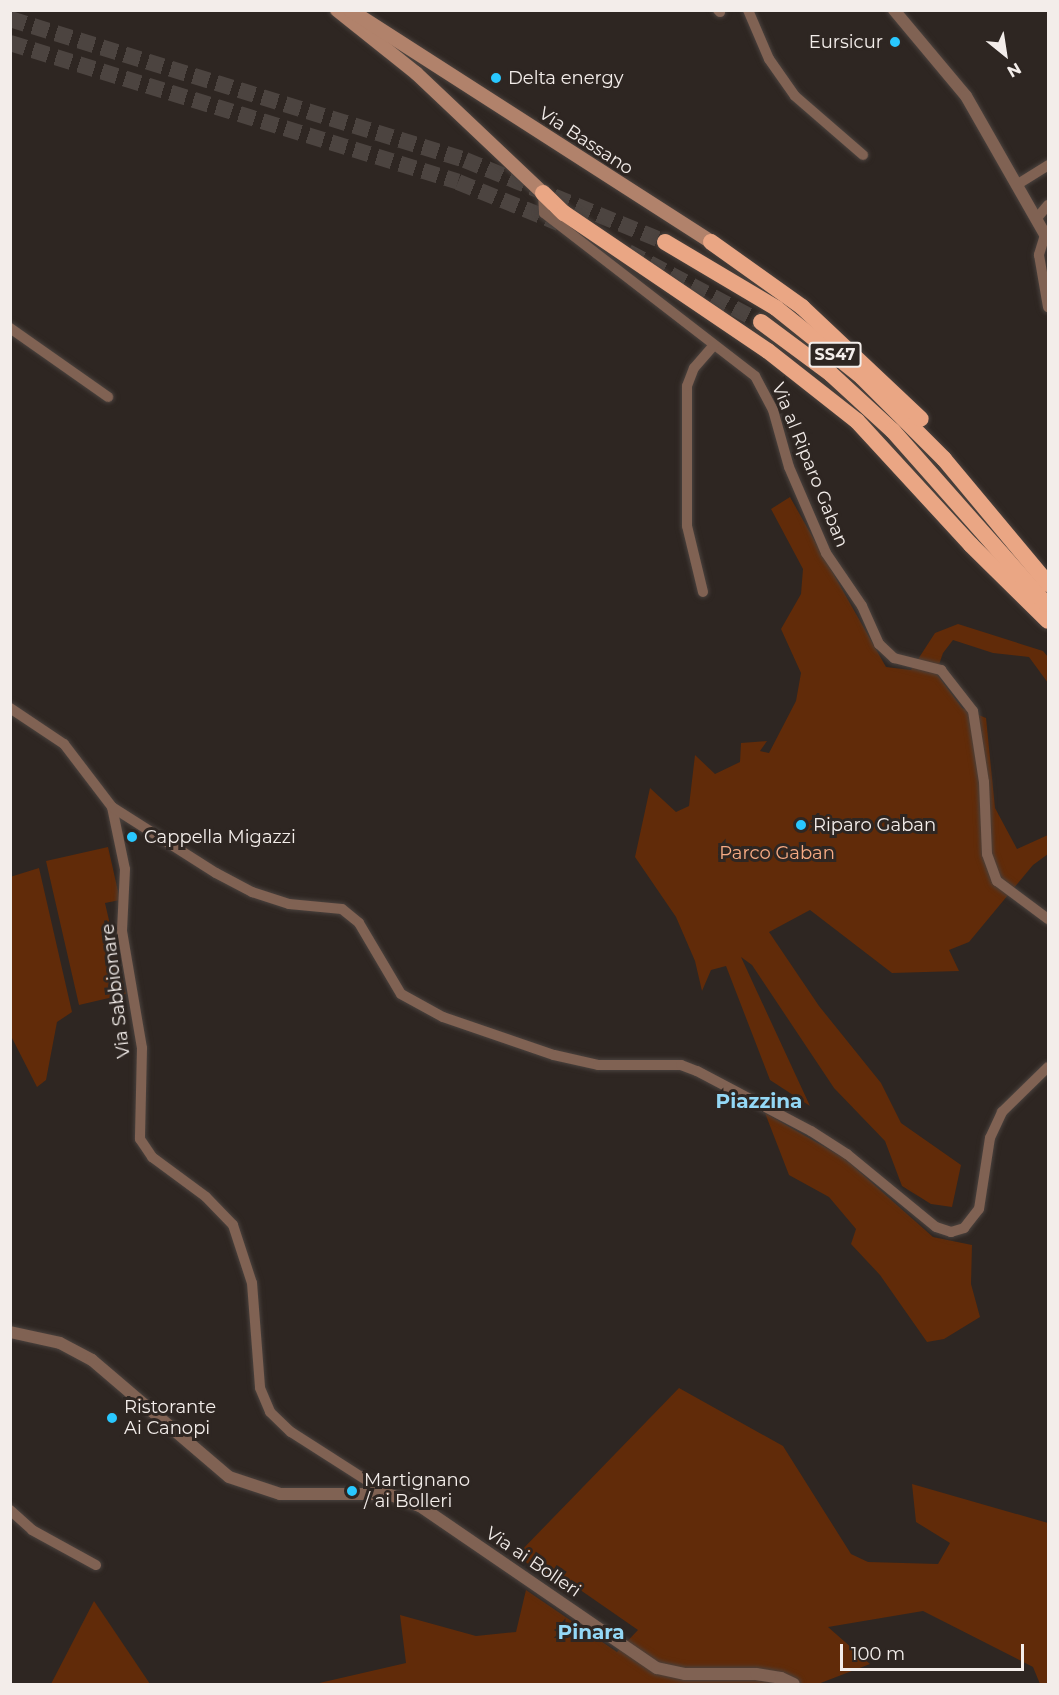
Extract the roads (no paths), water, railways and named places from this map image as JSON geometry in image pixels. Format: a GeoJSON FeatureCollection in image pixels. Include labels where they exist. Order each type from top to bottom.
{"type":"FeatureCollection","features":[{"type":"Feature","properties":{"kind":"highway"},"geometry":{"type":"LineString","coordinates":[[543,193],[564,213],[768,351],[857,422],[971,545],[1048,621]]}},
{"type":"Feature","properties":{"kind":"highway","name":"SS47"},"geometry":{"type":"LineString","coordinates":[[665,242],[776,308],[862,377],[907,419],[995,518],[1048,585]]}},
{"type":"Feature","properties":{"kind":"highway"},"geometry":{"type":"LineString","coordinates":[[711,242],[802,307],[879,376],[974,480],[995,518]]}},
{"type":"Feature","properties":{"kind":"highway","name":"SS47"},"geometry":{"type":"LineString","coordinates":[[761,322],[831,374],[893,431],[959,501],[1048,608]]}},
{"type":"Feature","properties":{"kind":"main road"},"geometry":{"type":"LineString","coordinates":[[337,10],[416,73],[543,193]]}},
{"type":"Feature","properties":{"kind":"main road","name":"Via Bassano"},"geometry":{"type":"LineString","coordinates":[[350,10],[711,242]]}},
{"type":"Feature","properties":{"kind":"street"},"geometry":{"type":"LineString","coordinates":[[748,10],[769,59],[795,96],[863,155]]}},
{"type":"Feature","properties":{"kind":"street"},"geometry":{"type":"LineString","coordinates":[[894,10],[966,96],[1047,237],[1040,255],[1048,307]]}},
{"type":"Feature","properties":{"kind":"street"},"geometry":{"type":"LineString","coordinates":[[1018,184],[1048,165]]}},
{"type":"Feature","properties":{"kind":"street","name":"Via al Riparo Gaban"},"geometry":{"type":"LineString","coordinates":[[543,193],[544,213],[755,376],[773,410],[789,467],[826,553],[862,606],[879,644],[894,658],[941,670],[972,711],[984,782],[987,854],[997,880],[1048,919]]}},
{"type":"Feature","properties":{"kind":"street"},"geometry":{"type":"LineString","coordinates":[[1037,218],[1048,205]]}},
{"type":"Feature","properties":{"kind":"street"},"geometry":{"type":"LineString","coordinates":[[10,328],[108,397]]}},
{"type":"Feature","properties":{"kind":"street"},"geometry":{"type":"LineString","coordinates":[[703,592],[687,526],[687,387],[694,368],[714,345]]}},
{"type":"Feature","properties":{"kind":"street","name":"Via Sabbionare"},"geometry":{"type":"LineString","coordinates":[[10,708],[64,744],[112,807],[125,869],[122,931],[142,1048],[141,1139],[152,1157],[206,1197],[234,1225],[252,1284],[260,1389],[270,1412],[291,1432],[388,1494]]}},
{"type":"Feature","properties":{"kind":"street"},"geometry":{"type":"LineString","coordinates":[[112,807],[252,892],[289,904],[342,909],[359,923],[401,994],[443,1017],[554,1055],[598,1065],[681,1065],[697,1071],[829,1142],[936,1227],[951,1232],[964,1228],[979,1209],[990,1137],[1002,1112],[1048,1067]]}},
{"type":"Feature","properties":{"kind":"street","name":"Via ai Bolleri"},"geometry":{"type":"LineString","coordinates":[[10,1332],[60,1343],[93,1360],[198,1454],[229,1478],[253,1488],[280,1494],[388,1494],[420,1506],[657,1668],[685,1674],[756,1674],[781,1678],[794,1684]]}},
{"type":"Feature","properties":{"kind":"street"},"geometry":{"type":"LineString","coordinates":[[10,1510],[32,1530],[96,1565]]}},
{"type":"Feature","properties":{"kind":"tunnel"},"geometry":{"type":"LineString","coordinates":[[10,19],[465,160],[665,242]]}},
{"type":"Feature","properties":{"kind":"tunnel"},"geometry":{"type":"LineString","coordinates":[[10,43],[458,182],[559,223]]}},
{"type":"Feature","properties":{"kind":"tunnel"},"geometry":{"type":"LineString","coordinates":[[628,252],[761,322]]}},
{"type":"Feature","properties":{"kind":"place","name":"Eursicur"},"geometry":{"type":"Point","coordinates":[895,42]}},
{"type":"Feature","properties":{"kind":"place","name":"Delta energy"},"geometry":{"type":"Point","coordinates":[496,78]}},
{"type":"Feature","properties":{"kind":"place","name":"Riparo Gaban"},"geometry":{"type":"Point","coordinates":[801,825]}},
{"type":"Feature","properties":{"kind":"place","name":"Cappella Migazzi"},"geometry":{"type":"Point","coordinates":[132,837]}},
{"type":"Feature","properties":{"kind":"place","name":"Ristorante Ai Canopi"},"geometry":{"type":"Point","coordinates":[112,1418]}},
{"type":"Feature","properties":{"kind":"place","name":"Martignano / ai Bolleri"},"geometry":{"type":"Point","coordinates":[352,1491]}},
{"type":"Feature","properties":{"kind":"district","name":"Piazzina"},"geometry":{"type":"Point","coordinates":[759,1101]}},
{"type":"Feature","properties":{"kind":"district","name":"Pinara"},"geometry":{"type":"Point","coordinates":[591,1632]}},
{"type":"Feature","properties":{"kind":"park label","name":"Parco Gaban"},"geometry":{"type":"Point","coordinates":[777,853]}}]}
